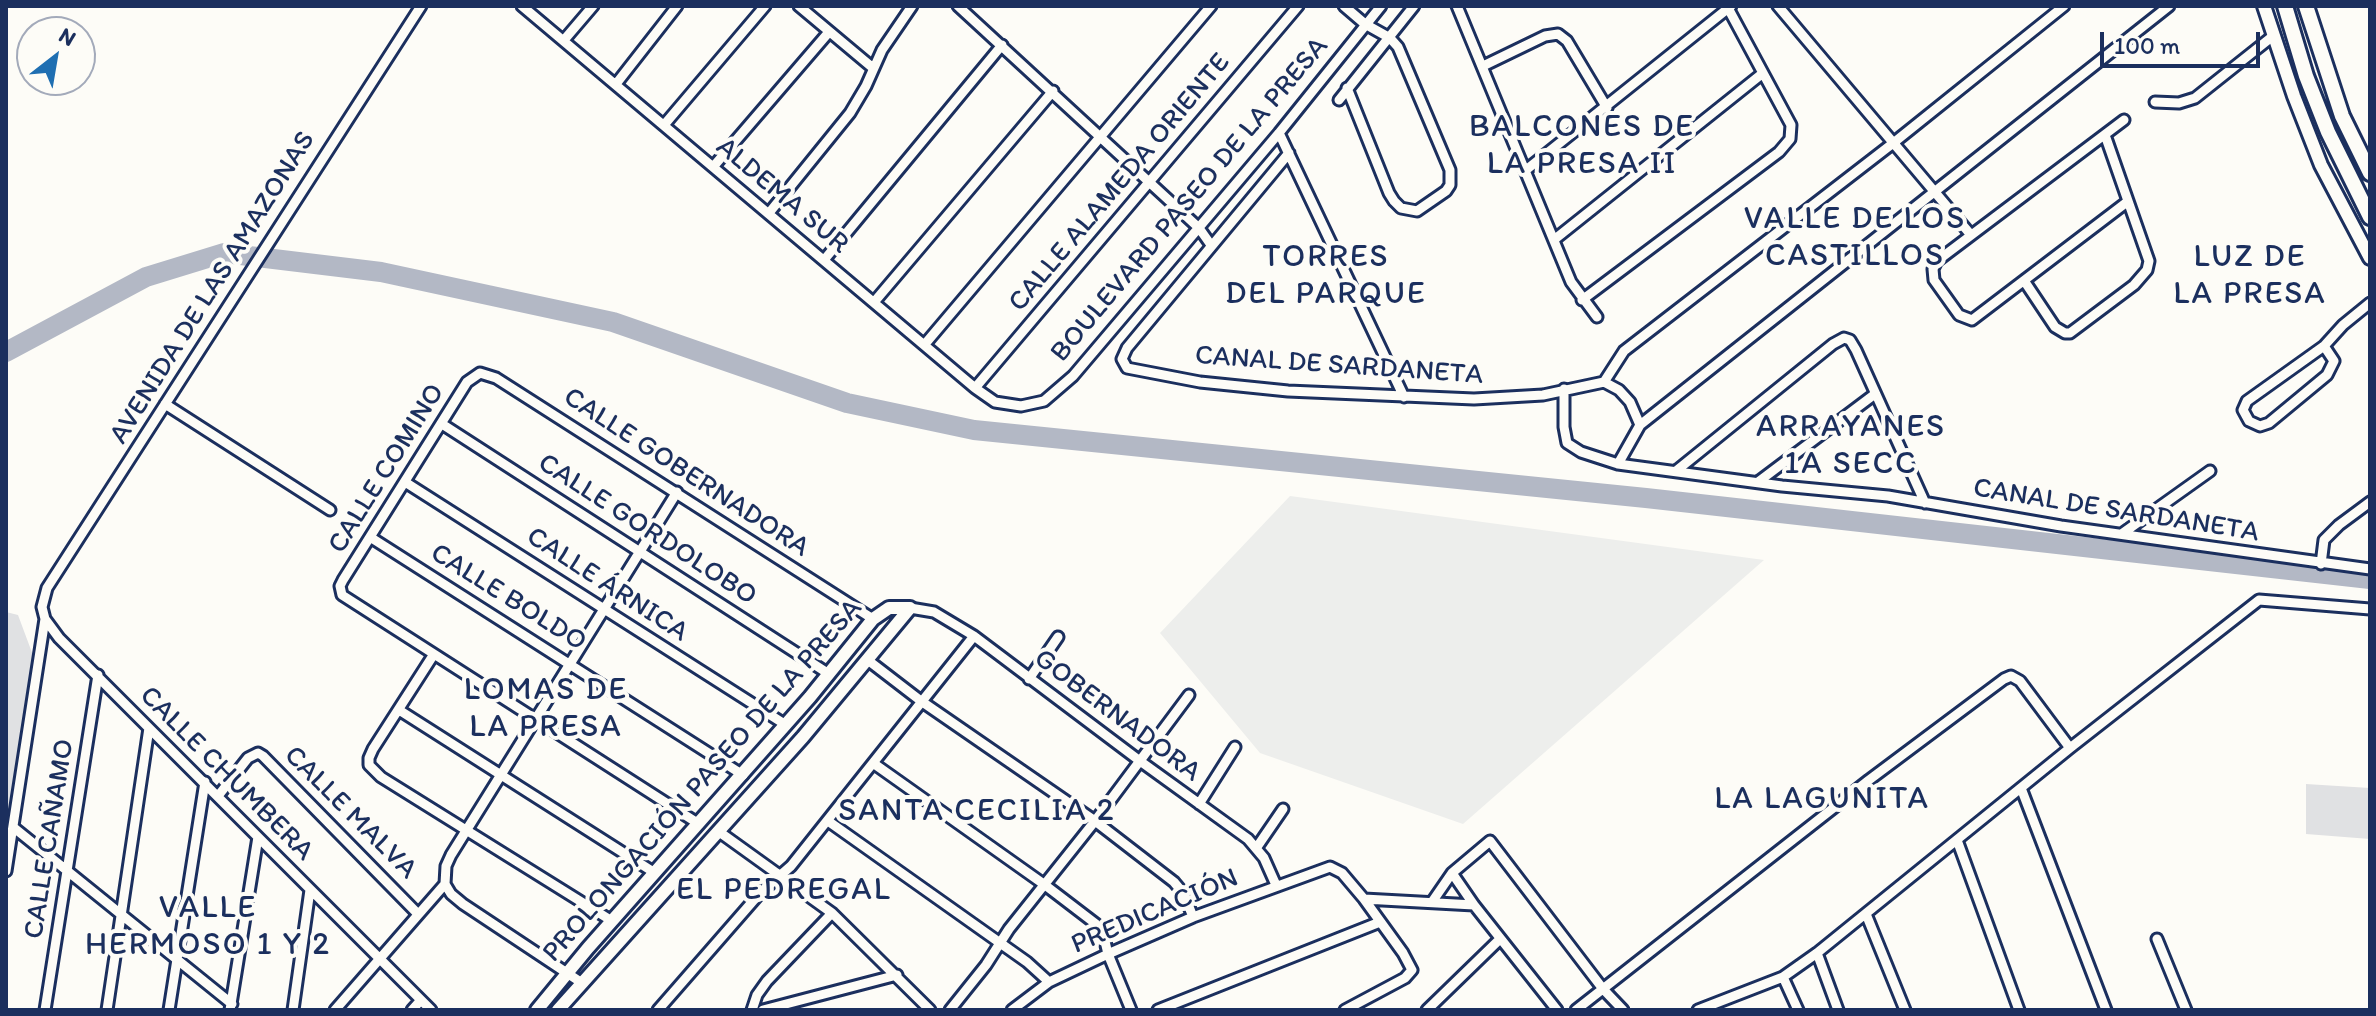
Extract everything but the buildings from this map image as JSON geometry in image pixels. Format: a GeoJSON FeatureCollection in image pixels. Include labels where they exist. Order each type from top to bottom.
{"type":"FeatureCollection","features":[{"type":"Feature","properties":{"kind":"main road"},"geometry":{"type":"LineString","coordinates":[[2285,6],[2306,76],[2328,132],[2370,217]]}},
{"type":"Feature","properties":{"kind":"main road"},"geometry":{"type":"LineString","coordinates":[[2294,6],[2301,18],[2325,91],[2342,116]]}},
{"type":"Feature","properties":{"kind":"main road"},"geometry":{"type":"LineString","coordinates":[[2306,6],[2342,116],[2370,173]]}},
{"type":"Feature","properties":{"kind":"street","name":"AVENIDA DE LAS AMAZONAS"},"geometry":{"type":"LineString","coordinates":[[45,619],[42,607],[45,595],[247,274],[421,6]]}},
{"type":"Feature","properties":{"kind":"street","name":"ALDEMA SUR"},"geometry":{"type":"LineString","coordinates":[[522,6],[975,388],[995,402],[1021,406]]}},
{"type":"Feature","properties":{"kind":"street"},"geometry":{"type":"LineString","coordinates":[[564,40],[593,6]]}},
{"type":"Feature","properties":{"kind":"street"},"geometry":{"type":"LineString","coordinates":[[616,84],[677,6]]}},
{"type":"Feature","properties":{"kind":"street"},"geometry":{"type":"LineString","coordinates":[[664,125],[765,6]]}},
{"type":"Feature","properties":{"kind":"street"},"geometry":{"type":"LineString","coordinates":[[799,6],[873,68]]}},
{"type":"Feature","properties":{"kind":"street"},"geometry":{"type":"LineString","coordinates":[[769,213],[850,113],[873,68],[912,6]]}},
{"type":"Feature","properties":{"kind":"street"},"geometry":{"type":"LineString","coordinates":[[958,6],[1199,228],[1211,245],[1289,153]]}},
{"type":"Feature","properties":{"kind":"street"},"geometry":{"type":"LineString","coordinates":[[925,344],[1211,6]]}},
{"type":"Feature","properties":{"kind":"street","name":"CALLE ALAMEDA ORIENTE"},"geometry":{"type":"LineString","coordinates":[[975,388],[1298,6]]}},
{"type":"Feature","properties":{"kind":"street"},"geometry":{"type":"LineString","coordinates":[[1344,6],[1365,24],[1390,38],[1405,60],[1450,170],[1450,185],[1446,191],[1417,211],[1401,208],[1394,201],[1347,88]]}},
{"type":"Feature","properties":{"kind":"street","name":"BOULEVARD PASEO DE LA PRESA"},"geometry":{"type":"LineString","coordinates":[[1021,406],[1044,401],[1073,376],[1279,133],[1381,6]]}},
{"type":"Feature","properties":{"kind":"street"},"geometry":{"type":"LineString","coordinates":[[1339,100],[1414,6]]}},
{"type":"Feature","properties":{"kind":"street"},"geometry":{"type":"LineString","coordinates":[[1457,6],[1571,282],[1597,317]]}},
{"type":"Feature","properties":{"kind":"street"},"geometry":{"type":"LineString","coordinates":[[1778,6],[1971,235]]}},
{"type":"Feature","properties":{"kind":"street"},"geometry":{"type":"LineString","coordinates":[[1604,382],[1624,351],[1892,144],[2064,6]]}},
{"type":"Feature","properties":{"kind":"street"},"geometry":{"type":"LineString","coordinates":[[1618,464],[1640,425],[2169,6]]}},
{"type":"Feature","properties":{"kind":"street"},"geometry":{"type":"LineString","coordinates":[[2264,6],[2321,165],[2370,258]]}},
{"type":"Feature","properties":{"kind":"street"},"geometry":{"type":"LineString","coordinates":[[1526,170],[1729,7],[1791,125],[1786,147],[1582,300]]}},
{"type":"Feature","properties":{"kind":"street"},"geometry":{"type":"LineString","coordinates":[[713,167],[829,32]]}},
{"type":"Feature","properties":{"kind":"street"},"geometry":{"type":"LineString","coordinates":[[1483,66],[1545,36],[1558,34],[1567,41],[1607,108]]}},
{"type":"Feature","properties":{"kind":"street"},"geometry":{"type":"LineString","coordinates":[[2155,102],[2179,103],[2195,98],[2273,36]]}},
{"type":"Feature","properties":{"kind":"street"},"geometry":{"type":"LineString","coordinates":[[824,260],[1002,45]]}},
{"type":"Feature","properties":{"kind":"street"},"geometry":{"type":"LineString","coordinates":[[1555,239],[1763,73]]}},
{"type":"Feature","properties":{"kind":"street"},"geometry":{"type":"LineString","coordinates":[[875,301],[1053,91]]}},
{"type":"Feature","properties":{"kind":"street"},"geometry":{"type":"LineString","coordinates":[[2124,120],[1937,261],[1933,269],[1936,285],[1959,315],[1967,320],[1976,318],[2127,202]]}},
{"type":"Feature","properties":{"kind":"street"},"geometry":{"type":"LineString","coordinates":[[1279,133],[1404,397]]}},
{"type":"Feature","properties":{"kind":"street"},"geometry":{"type":"LineString","coordinates":[[2025,282],[2055,327],[2065,333],[2075,331],[2134,285],[2147,270],[2149,261],[2105,135]]}},
{"type":"Feature","properties":{"kind":"street","name":"CANAL DE SARDANETA"},"geometry":{"type":"LineString","coordinates":[[1211,245],[1123,354],[1124,364],[1132,371],[1288,391],[1404,397],[1519,397],[1564,389],[1564,435],[1575,449],[1618,464],[1925,503],[1981,514],[2370,569]]}},
{"type":"Feature","properties":{"kind":"street"},"geometry":{"type":"LineString","coordinates":[[2324,346],[2334,361],[2327,375],[2269,423],[2260,426],[2249,421],[2243,410],[2247,401],[2324,346],[2370,303]]}},
{"type":"Feature","properties":{"kind":"street"},"geometry":{"type":"LineString","coordinates":[[1676,471],[1839,339],[1850,340],[1925,503]]}},
{"type":"Feature","properties":{"kind":"street","name":"CALLE GOBERNADORA"},"geometry":{"type":"LineString","coordinates":[[473,377],[480,373],[496,378],[873,619]]}},
{"type":"Feature","properties":{"kind":"street","name":"CALLE COMINO"},"geometry":{"type":"LineString","coordinates":[[434,654],[347,599],[342,595],[340,586],[473,377]]}},
{"type":"Feature","properties":{"kind":"street"},"geometry":{"type":"LineString","coordinates":[[1564,389],[1604,382],[1619,390],[1630,402],[1640,425]]}},
{"type":"Feature","properties":{"kind":"street"},"geometry":{"type":"LineString","coordinates":[[1758,482],[1875,394]]}},
{"type":"Feature","properties":{"kind":"street"},"geometry":{"type":"LineString","coordinates":[[165,404],[330,510]]}},
{"type":"Feature","properties":{"kind":"street","name":"CALLE GORDOLOBO"},"geometry":{"type":"LineString","coordinates":[[442,424],[829,674]]}},
{"type":"Feature","properties":{"kind":"street"},"geometry":{"type":"LineString","coordinates":[[2123,533],[2210,471]]}},
{"type":"Feature","properties":{"kind":"street","name":"CALLE ÁRNICA"},"geometry":{"type":"LineString","coordinates":[[405,482],[786,725]]}},
{"type":"Feature","properties":{"kind":"street"},"geometry":{"type":"LineString","coordinates":[[582,983],[451,894],[445,884],[446,866],[677,492]]}},
{"type":"Feature","properties":{"kind":"street"},"geometry":{"type":"LineString","coordinates":[[2321,564],[2324,540],[2370,502]]}},
{"type":"Feature","properties":{"kind":"street","name":"CALLE BOLDO"},"geometry":{"type":"LineString","coordinates":[[370,537],[743,775]]}},
{"type":"Feature","properties":{"kind":"street"},"geometry":{"type":"LineString","coordinates":[[1698,1010],[1723,1005],[1783,977],[1817,953],[2259,600],[2370,609]]}},
{"type":"Feature","properties":{"kind":"street","name":"PROLONGACIÓN PASEO DE LA PRESA"},"geometry":{"type":"LineString","coordinates":[[537,1010],[786,725],[873,619],[889,608],[910,608]]}},
{"type":"Feature","properties":{"kind":"street","name":"PROLONGACIÓN PASEO DE LA PRESA"},"geometry":{"type":"LineString","coordinates":[[558,1010],[869,661],[910,608]]}},
{"type":"Feature","properties":{"kind":"street","name":"GOBERNADORA"},"geometry":{"type":"LineString","coordinates":[[910,608],[934,612],[974,636],[1248,839],[1257,847],[1276,885]]}},
{"type":"Feature","properties":{"kind":"street"},"geometry":{"type":"LineString","coordinates":[[6,871],[45,619]]}},
{"type":"Feature","properties":{"kind":"street","name":"CALLE CHUMBERA"},"geometry":{"type":"LineString","coordinates":[[45,619],[59,638],[431,1010]]}},
{"type":"Feature","properties":{"kind":"street"},"geometry":{"type":"LineString","coordinates":[[658,1010],[760,893],[828,821],[974,636]]}},
{"type":"Feature","properties":{"kind":"street"},"geometry":{"type":"LineString","coordinates":[[1029,679],[1058,637]]}},
{"type":"Feature","properties":{"kind":"street"},"geometry":{"type":"LineString","coordinates":[[612,921],[466,832],[381,777],[369,765],[369,758],[434,654],[699,824]]}},
{"type":"Feature","properties":{"kind":"street"},"geometry":{"type":"LineString","coordinates":[[869,661],[921,701],[1095,821],[1174,882],[1184,894],[1193,917]]}},
{"type":"Feature","properties":{"kind":"street","name":"CALLE CAÑAMO"},"geometry":{"type":"LineString","coordinates":[[45,1010],[98,675]]}},
{"type":"Feature","properties":{"kind":"street"},"geometry":{"type":"LineString","coordinates":[[1576,1010],[1869,780],[2004,679],[2011,676],[2020,681],[2070,748]]}},
{"type":"Feature","properties":{"kind":"street"},"geometry":{"type":"LineString","coordinates":[[950,1010],[1189,695]]}},
{"type":"Feature","properties":{"kind":"street"},"geometry":{"type":"LineString","coordinates":[[399,710],[655,873]]}},
{"type":"Feature","properties":{"kind":"street"},"geometry":{"type":"LineString","coordinates":[[107,1010],[149,728]]}},
{"type":"Feature","properties":{"kind":"street"},"geometry":{"type":"LineString","coordinates":[[1199,804],[1235,747]]}},
{"type":"Feature","properties":{"kind":"street","name":"CALLE MALVA"},"geometry":{"type":"LineString","coordinates":[[218,796],[248,758],[258,753],[418,914]]}},
{"type":"Feature","properties":{"kind":"street"},"geometry":{"type":"LineString","coordinates":[[873,763],[1096,924],[1104,937],[1131,1010]]}},
{"type":"Feature","properties":{"kind":"street"},"geometry":{"type":"LineString","coordinates":[[169,1010],[205,782]]}},
{"type":"Feature","properties":{"kind":"street"},"geometry":{"type":"LineString","coordinates":[[2021,788],[2106,1010]]}},
{"type":"Feature","properties":{"kind":"street"},"geometry":{"type":"LineString","coordinates":[[1257,847],[1283,809]]}},
{"type":"Feature","properties":{"kind":"street"},"geometry":{"type":"LineString","coordinates":[[828,821],[1049,982]]}},
{"type":"Feature","properties":{"kind":"street"},"geometry":{"type":"LineString","coordinates":[[13,827],[231,1007]]}},
{"type":"Feature","properties":{"kind":"street"},"geometry":{"type":"LineString","coordinates":[[718,831],[832,913],[930,1010]]}},
{"type":"Feature","properties":{"kind":"street"},"geometry":{"type":"LineString","coordinates":[[231,1007],[258,837]]}},
{"type":"Feature","properties":{"kind":"street"},"geometry":{"type":"LineString","coordinates":[[1957,840],[2019,1010]]}},
{"type":"Feature","properties":{"kind":"street"},"geometry":{"type":"LineString","coordinates":[[1432,902],[1452,873],[1490,841],[1603,989],[1623,1010]]}},
{"type":"Feature","properties":{"kind":"street","name":"PREDICACIÓN"},"geometry":{"type":"LineString","coordinates":[[1012,1010],[1049,982],[1108,954],[1193,917],[1323,867],[1342,873],[1364,899]]}},
{"type":"Feature","properties":{"kind":"street"},"geometry":{"type":"LineString","coordinates":[[1452,873],[1557,1010]]}},
{"type":"Feature","properties":{"kind":"street"},"geometry":{"type":"LineString","coordinates":[[335,1010],[445,884]]}},
{"type":"Feature","properties":{"kind":"street"},"geometry":{"type":"LineString","coordinates":[[293,1010],[310,890]]}},
{"type":"Feature","properties":{"kind":"street"},"geometry":{"type":"LineString","coordinates":[[1364,899],[1474,905]]}},
{"type":"Feature","properties":{"kind":"street"},"geometry":{"type":"LineString","coordinates":[[1345,1010],[1409,975],[1411,967],[1364,899]]}},
{"type":"Feature","properties":{"kind":"street"},"geometry":{"type":"LineString","coordinates":[[752,1010],[757,995],[767,981],[832,913]]}},
{"type":"Feature","properties":{"kind":"street"},"geometry":{"type":"LineString","coordinates":[[1866,914],[1905,1010]]}},
{"type":"Feature","properties":{"kind":"street"},"geometry":{"type":"LineString","coordinates":[[1158,1010],[1380,922]]}},
{"type":"Feature","properties":{"kind":"street"},"geometry":{"type":"LineString","coordinates":[[1427,1010],[1500,939]]}},
{"type":"Feature","properties":{"kind":"street"},"geometry":{"type":"LineString","coordinates":[[2157,939],[2186,1010]]}},
{"type":"Feature","properties":{"kind":"street"},"geometry":{"type":"LineString","coordinates":[[1817,953],[1838,1010]]}},
{"type":"Feature","properties":{"kind":"street"},"geometry":{"type":"LineString","coordinates":[[763,1010],[897,975]]}},
{"type":"Feature","properties":{"kind":"street"},"geometry":{"type":"LineString","coordinates":[[1783,977],[1798,1010]]}},
{"type":"Feature","properties":{"kind":"street"},"geometry":{"type":"LineString","coordinates":[[412,1010],[421,1000]]}},
{"type":"Feature","properties":{"kind":"shaded area"},"geometry":{"type":"Polygon","coordinates":[[[1290,496],[1764,560],[1463,824],[1260,753],[1160,633],[1290,496]]]}},
{"type":"Feature","properties":{"kind":"shaded area"},"geometry":{"type":"Polygon","coordinates":[[[6,612],[18,615],[34,658],[6,840],[6,612]]]}},
{"type":"Feature","properties":{"kind":"shaded area"},"geometry":{"type":"Polygon","coordinates":[[[2306,784],[2370,788],[2370,839],[2306,834],[2306,784]]]}},
{"type":"Feature","properties":{"kind":"waterway"},"geometry":{"type":"LineString","coordinates":[[6,352],[146,277],[224,253],[381,272],[613,322],[847,403],[974,430],[1646,498],[2370,579]]}},
{"type":"Feature","properties":{"kind":"district","name":"BALCONES DE LA PRESA II"},"geometry":{"type":"Point","coordinates":[1582,146]}},
{"type":"Feature","properties":{"kind":"district","name":"VALLE DE LOS CASTILLOS"},"geometry":{"type":"Point","coordinates":[1855,238]}},
{"type":"Feature","properties":{"kind":"district","name":"TORRES DEL PARQUE"},"geometry":{"type":"Point","coordinates":[1326,276]}},
{"type":"Feature","properties":{"kind":"district","name":"LUZ DE LA PRESA"},"geometry":{"type":"Point","coordinates":[2250,276]}},
{"type":"Feature","properties":{"kind":"district","name":"ARRAYANES 1A SECC"},"geometry":{"type":"Point","coordinates":[1851,446]}},
{"type":"Feature","properties":{"kind":"district","name":"LOMAS DE LA PRESA"},"geometry":{"type":"Point","coordinates":[546,710]}},
{"type":"Feature","properties":{"kind":"district","name":"LA LAGUNITA"},"geometry":{"type":"Point","coordinates":[1822,800]}},
{"type":"Feature","properties":{"kind":"district","name":"SANTA CECILIA 2"},"geometry":{"type":"Point","coordinates":[977,812]}},
{"type":"Feature","properties":{"kind":"district","name":"EL PEDREGAL"},"geometry":{"type":"Point","coordinates":[784,891]}},
{"type":"Feature","properties":{"kind":"district","name":"VALLE HERMOSO 1 Y 2"},"geometry":{"type":"Point","coordinates":[208,928]}}]}
